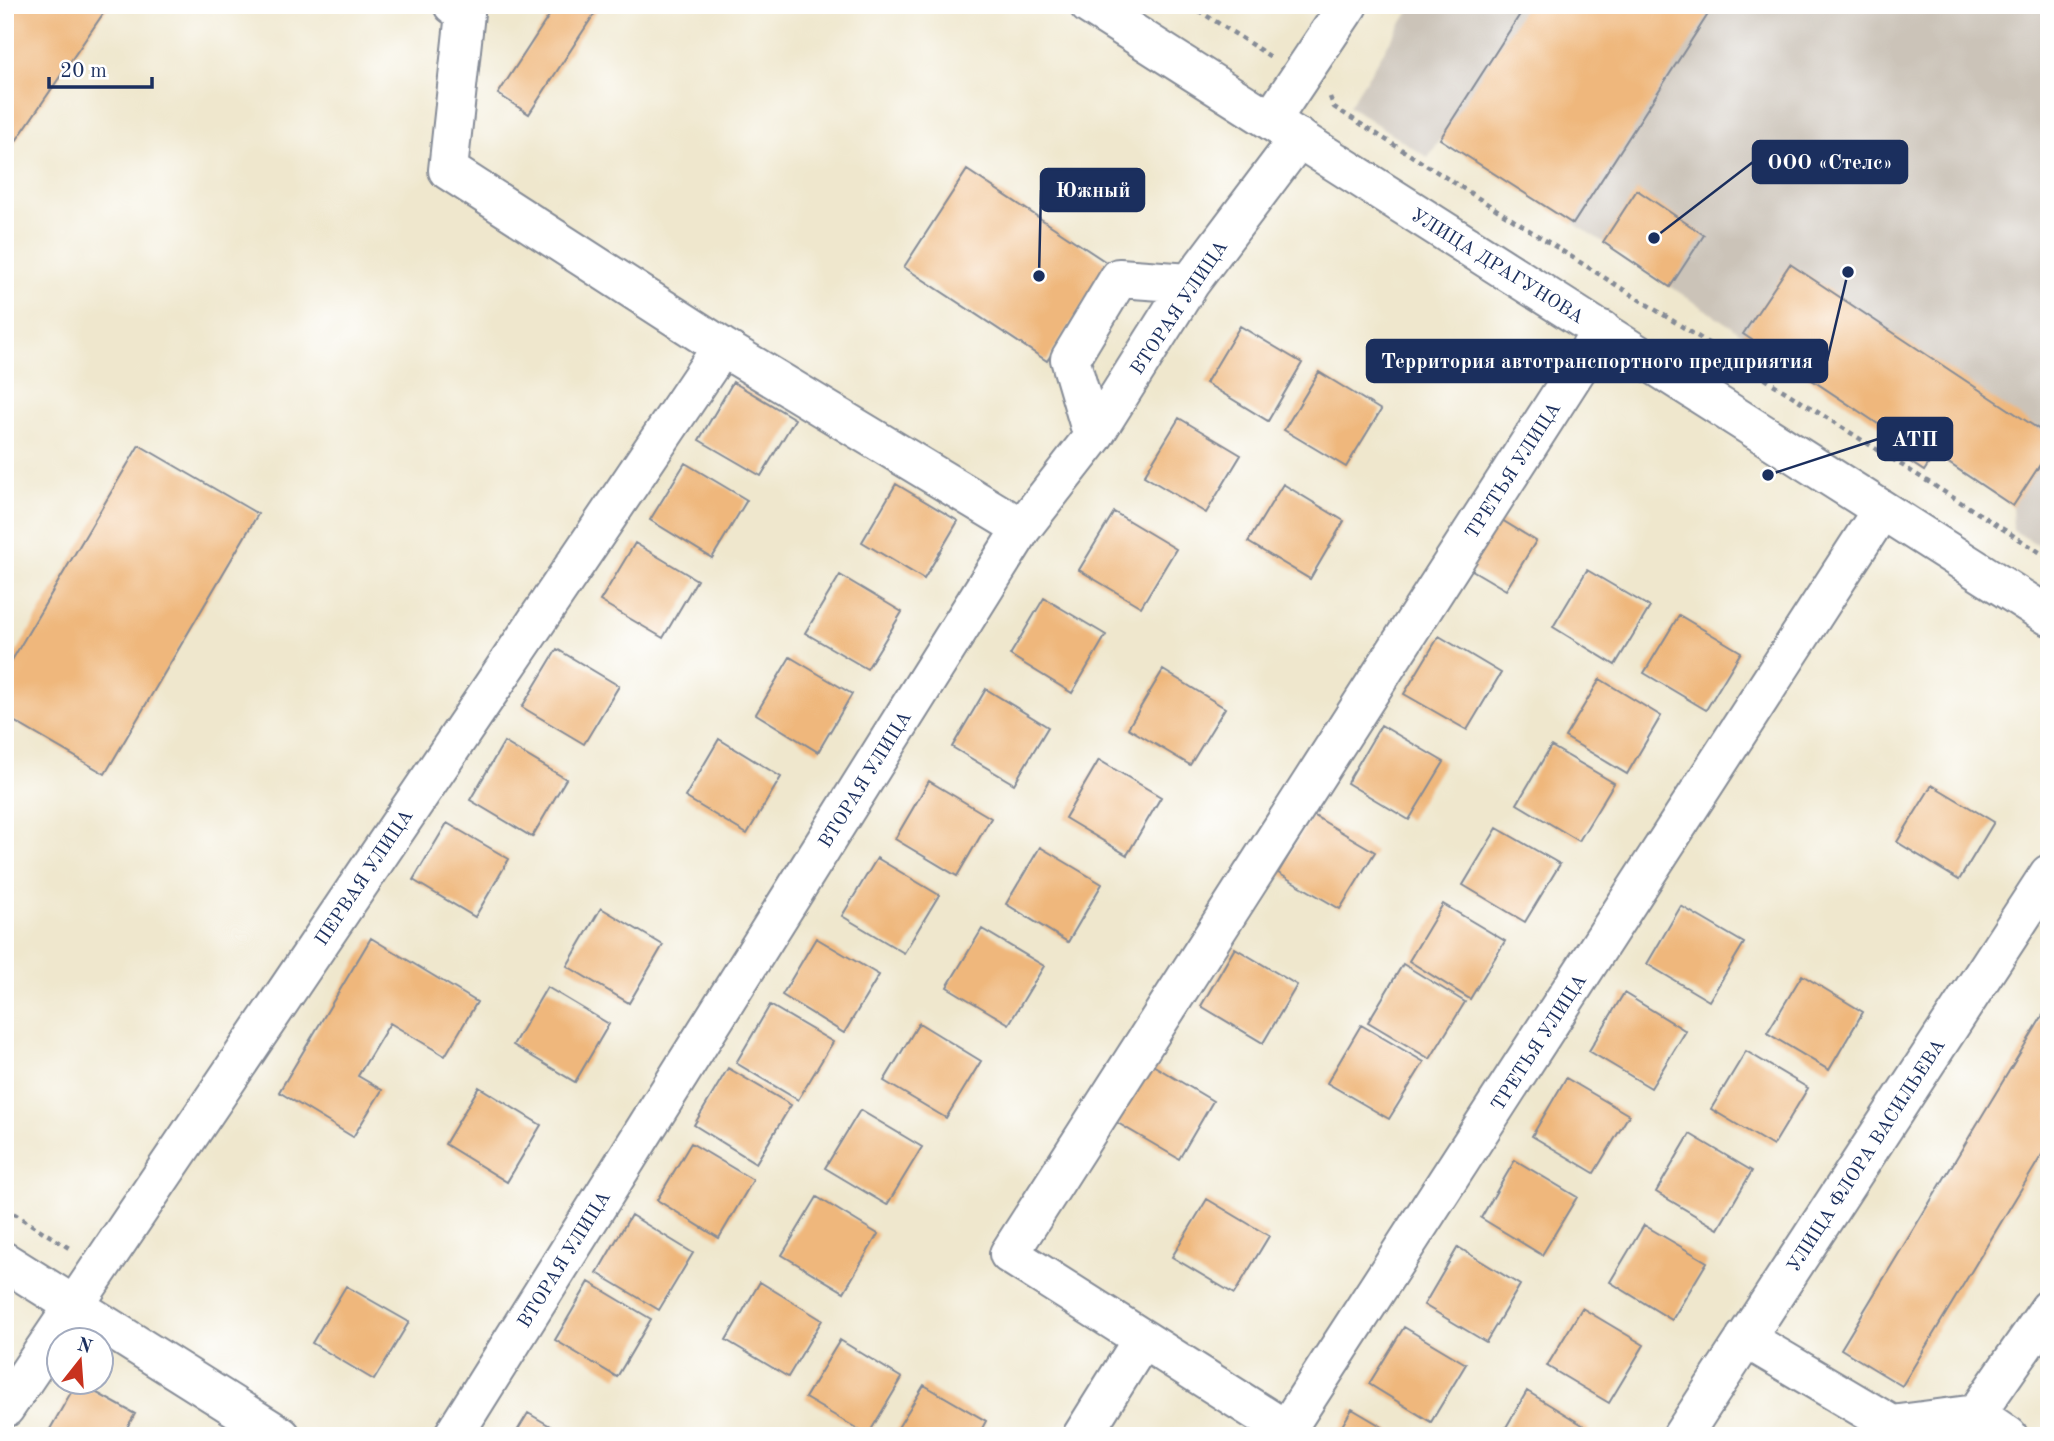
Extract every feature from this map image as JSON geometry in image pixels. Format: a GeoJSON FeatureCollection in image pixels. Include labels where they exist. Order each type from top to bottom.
{"type":"FeatureCollection","features":[{"type":"Feature","properties":{"kind":"street","name":"УЛИЦА ДРАГУНОВА"},"geometry":{"type":"LineString","coordinates":[[1089,5],[1602,330],[1881,511],[2049,615]]}},
{"type":"Feature","properties":{"kind":"street","name":"ВТОРАЯ УЛИЦА"},"geometry":{"type":"LineString","coordinates":[[453,1436],[1022,528],[1093,437],[1190,283],[1285,129],[1300,75],[1348,5]]}},
{"type":"Feature","properties":{"kind":"street"},"geometry":{"type":"LineString","coordinates":[[464,8],[448,170],[722,347],[1022,528]]}},
{"type":"Feature","properties":{"kind":"street"},"geometry":{"type":"LineString","coordinates":[[1093,437],[1070,359],[1119,278],[1190,283]]}},
{"type":"Feature","properties":{"kind":"street","name":"ТРЕТЬЯ УЛИЦА"},"geometry":{"type":"LineString","coordinates":[[1602,330],[1009,1254],[1286,1430],[1881,511]]}},
{"type":"Feature","properties":{"kind":"street","name":"ПЕРВАЯ УЛИЦА"},"geometry":{"type":"LineString","coordinates":[[5,1408],[722,347]]}},
{"type":"Feature","properties":{"kind":"street","name":"УЛИЦА ФЛОРА ВАСИЛЬЕВА"},"geometry":{"type":"LineString","coordinates":[[1682,1436],[2049,874]]}},
{"type":"Feature","properties":{"kind":"street"},"geometry":{"type":"LineString","coordinates":[[5,1262],[281,1436]]}},
{"type":"Feature","properties":{"kind":"street"},"geometry":{"type":"LineString","coordinates":[[1976,1414],[2049,1309]]}},
{"type":"Feature","properties":{"kind":"street"},"geometry":{"type":"LineString","coordinates":[[1745,1338],[1892,1425],[1976,1414],[2008,1436]]}},
{"type":"Feature","properties":{"kind":"street"},"geometry":{"type":"LineString","coordinates":[[1082,1436],[1142,1340]]}},
{"type":"Feature","properties":{"kind":"path"},"geometry":{"type":"LineString","coordinates":[[1190,5],[1300,75],[1332,98],[1334,107],[2049,558]]}},
{"type":"Feature","properties":{"kind":"path"},"geometry":{"type":"LineString","coordinates":[[5,1208],[99,1268]]}},
{"type":"Feature","properties":{"kind":"shaded area"},"geometry":{"type":"Polygon","coordinates":[[[1413,5],[2049,5],[2049,552],[2013,530],[2012,505],[1935,455],[1924,471],[1895,452],[1902,439],[1603,242],[1441,139],[1428,158],[1349,106],[1413,5]]]}},
{"type":"Feature","properties":{"kind":"building"},"geometry":{"type":"Polygon","coordinates":[[[5,5],[109,5],[5,157],[5,5]]]}},
{"type":"Feature","properties":{"kind":"building"},"geometry":{"type":"Polygon","coordinates":[[[556,5],[600,5],[529,114],[498,94],[556,5]]]}},
{"type":"Feature","properties":{"kind":"building"},"geometry":{"type":"Polygon","coordinates":[[[1526,5],[1714,5],[1573,224],[1440,139],[1526,5]]]}},
{"type":"Feature","properties":{"kind":"building"},"geometry":{"type":"Polygon","coordinates":[[[967,170],[1109,264],[1047,361],[904,267],[967,170]]]}},
{"type":"Feature","properties":{"kind":"building"},"geometry":{"type":"Polygon","coordinates":[[[1637,190],[1704,235],[1670,287],[1603,242],[1637,190]]]}},
{"type":"Feature","properties":{"kind":"building"},"geometry":{"type":"Polygon","coordinates":[[[1790,264],[2049,436],[2049,451],[2013,506],[1935,454],[1924,471],[1895,452],[1902,440],[1743,334],[1790,264]]]}},
{"type":"Feature","properties":{"kind":"building"},"geometry":{"type":"Polygon","coordinates":[[[1240,326],[1302,363],[1268,421],[1206,383],[1240,326]]]}},
{"type":"Feature","properties":{"kind":"building"},"geometry":{"type":"Polygon","coordinates":[[[1319,372],[1381,410],[1346,467],[1284,430],[1319,372]]]}},
{"type":"Feature","properties":{"kind":"building"},"geometry":{"type":"Polygon","coordinates":[[[733,382],[795,419],[761,476],[699,440],[733,382]]]}},
{"type":"Feature","properties":{"kind":"building"},"geometry":{"type":"Polygon","coordinates":[[[1179,418],[1241,455],[1206,513],[1144,476],[1179,418]]]}},
{"type":"Feature","properties":{"kind":"building"},"geometry":{"type":"Polygon","coordinates":[[[139,445],[258,514],[105,774],[5,716],[5,672],[139,445]]]}},
{"type":"Feature","properties":{"kind":"building"},"geometry":{"type":"Polygon","coordinates":[[[685,463],[747,500],[712,558],[650,520],[685,463]]]}},
{"type":"Feature","properties":{"kind":"building"},"geometry":{"type":"Polygon","coordinates":[[[896,484],[958,521],[924,579],[862,542],[896,484]]]}},
{"type":"Feature","properties":{"kind":"building"},"geometry":{"type":"Polygon","coordinates":[[[1283,484],[1344,521],[1310,579],[1248,542],[1283,484]]]}},
{"type":"Feature","properties":{"kind":"building"},"geometry":{"type":"Polygon","coordinates":[[[1114,512],[1176,549],[1141,607],[1079,570],[1114,512]]]}},
{"type":"Feature","properties":{"kind":"building"},"geometry":{"type":"Polygon","coordinates":[[[1497,517],[1536,541],[1506,590],[1467,567],[1497,517]]]}},
{"type":"Feature","properties":{"kind":"building"},"geometry":{"type":"Polygon","coordinates":[[[635,543],[697,580],[663,638],[600,601],[635,543]]]}},
{"type":"Feature","properties":{"kind":"building"},"geometry":{"type":"Polygon","coordinates":[[[1587,570],[1650,607],[1615,665],[1553,627],[1587,570]]]}},
{"type":"Feature","properties":{"kind":"building"},"geometry":{"type":"Polygon","coordinates":[[[840,575],[902,612],[867,669],[805,633],[840,575]]]}},
{"type":"Feature","properties":{"kind":"building"},"geometry":{"type":"Polygon","coordinates":[[[1044,598],[1106,635],[1072,693],[1010,655],[1044,598]]]}},
{"type":"Feature","properties":{"kind":"building"},"geometry":{"type":"Polygon","coordinates":[[[1679,615],[1741,652],[1706,710],[1644,673],[1679,615]]]}},
{"type":"Feature","properties":{"kind":"building"},"geometry":{"type":"Polygon","coordinates":[[[1439,636],[1501,673],[1467,730],[1404,694],[1439,636]]]}},
{"type":"Feature","properties":{"kind":"building"},"geometry":{"type":"Polygon","coordinates":[[[557,649],[619,686],[584,744],[522,707],[557,649]]]}},
{"type":"Feature","properties":{"kind":"building"},"geometry":{"type":"Polygon","coordinates":[[[790,657],[852,694],[818,752],[756,714],[790,657]]]}},
{"type":"Feature","properties":{"kind":"building"},"geometry":{"type":"Polygon","coordinates":[[[1163,670],[1225,708],[1190,765],[1128,728],[1163,670]]]}},
{"type":"Feature","properties":{"kind":"building"},"geometry":{"type":"Polygon","coordinates":[[[1600,679],[1661,716],[1627,774],[1565,737],[1600,679]]]}},
{"type":"Feature","properties":{"kind":"building"},"geometry":{"type":"Polygon","coordinates":[[[986,689],[1048,727],[1014,784],[952,747],[986,689]]]}},
{"type":"Feature","properties":{"kind":"building"},"geometry":{"type":"Polygon","coordinates":[[[1381,725],[1444,762],[1409,820],[1347,783],[1381,725]]]}},
{"type":"Feature","properties":{"kind":"building"},"geometry":{"type":"Polygon","coordinates":[[[719,739],[781,777],[747,834],[685,797],[719,739]]]}},
{"type":"Feature","properties":{"kind":"building"},"geometry":{"type":"Polygon","coordinates":[[[504,742],[566,779],[532,837],[470,800],[504,742]]]}},
{"type":"Feature","properties":{"kind":"building"},"geometry":{"type":"Polygon","coordinates":[[[1551,746],[1614,783],[1579,841],[1517,804],[1551,746]]]}},
{"type":"Feature","properties":{"kind":"building"},"geometry":{"type":"Polygon","coordinates":[[[1099,760],[1161,797],[1127,855],[1065,818],[1099,760]]]}},
{"type":"Feature","properties":{"kind":"building"},"geometry":{"type":"Polygon","coordinates":[[[929,781],[991,818],[957,876],[895,839],[929,781]]]}},
{"type":"Feature","properties":{"kind":"building"},"geometry":{"type":"Polygon","coordinates":[[[1932,785],[1994,822],[1959,880],[1897,842],[1932,785]]]}},
{"type":"Feature","properties":{"kind":"building"},"geometry":{"type":"Polygon","coordinates":[[[1313,815],[1375,852],[1340,909],[1278,873],[1313,815]]]}},
{"type":"Feature","properties":{"kind":"building"},"geometry":{"type":"Polygon","coordinates":[[[447,823],[509,859],[475,917],[413,880],[447,823]]]}},
{"type":"Feature","properties":{"kind":"building"},"geometry":{"type":"Polygon","coordinates":[[[1497,828],[1560,864],[1525,922],[1463,885],[1497,828]]]}},
{"type":"Feature","properties":{"kind":"building"},"geometry":{"type":"Polygon","coordinates":[[[1040,847],[1102,884],[1068,942],[1006,904],[1040,847]]]}},
{"type":"Feature","properties":{"kind":"building"},"geometry":{"type":"Polygon","coordinates":[[[877,858],[939,895],[904,953],[842,916],[877,858]]]}},
{"type":"Feature","properties":{"kind":"building"},"geometry":{"type":"Polygon","coordinates":[[[1443,904],[1505,941],[1470,999],[1409,961],[1443,904]]]}},
{"type":"Feature","properties":{"kind":"building"},"geometry":{"type":"Polygon","coordinates":[[[1681,906],[1744,943],[1709,1001],[1647,964],[1681,906]]]}},
{"type":"Feature","properties":{"kind":"building"},"geometry":{"type":"Polygon","coordinates":[[[601,908],[663,945],[629,1003],[567,966],[601,908]]]}},
{"type":"Feature","properties":{"kind":"building"},"geometry":{"type":"Polygon","coordinates":[[[982,929],[1044,966],[1009,1024],[947,987],[982,929]]]}},
{"type":"Feature","properties":{"kind":"building"},"geometry":{"type":"Polygon","coordinates":[[[371,938],[477,1002],[445,1056],[390,1023],[358,1076],[382,1090],[353,1137],[279,1092],[371,938]]]}},
{"type":"Feature","properties":{"kind":"building"},"geometry":{"type":"Polygon","coordinates":[[[816,938],[879,975],[844,1033],[782,995],[816,938]]]}},
{"type":"Feature","properties":{"kind":"building"},"geometry":{"type":"Polygon","coordinates":[[[1235,948],[1297,985],[1263,1043],[1201,1006],[1235,948]]]}},
{"type":"Feature","properties":{"kind":"building"},"geometry":{"type":"Polygon","coordinates":[[[1403,964],[1465,1002],[1430,1059],[1368,1022],[1403,964]]]}},
{"type":"Feature","properties":{"kind":"building"},"geometry":{"type":"Polygon","coordinates":[[[1802,975],[1863,1012],[1829,1070],[1767,1033],[1802,975]]]}},
{"type":"Feature","properties":{"kind":"building"},"geometry":{"type":"Polygon","coordinates":[[[547,987],[609,1024],[575,1082],[513,1045],[547,987]]]}},
{"type":"Feature","properties":{"kind":"building"},"geometry":{"type":"Polygon","coordinates":[[[1624,993],[1686,1031],[1651,1088],[1589,1051],[1624,993]]]}},
{"type":"Feature","properties":{"kind":"building"},"geometry":{"type":"Polygon","coordinates":[[[770,1005],[833,1042],[798,1100],[736,1063],[770,1005]]]}},
{"type":"Feature","properties":{"kind":"building"},"geometry":{"type":"Polygon","coordinates":[[[2049,1005],[2049,1143],[1902,1386],[1841,1349],[2049,1005]]]}},
{"type":"Feature","properties":{"kind":"building"},"geometry":{"type":"Polygon","coordinates":[[[919,1023],[981,1061],[946,1118],[884,1081],[919,1023]]]}},
{"type":"Feature","properties":{"kind":"building"},"geometry":{"type":"Polygon","coordinates":[[[1361,1025],[1424,1062],[1389,1119],[1327,1083],[1361,1025]]]}},
{"type":"Feature","properties":{"kind":"building"},"geometry":{"type":"Polygon","coordinates":[[[1746,1051],[1808,1088],[1773,1146],[1711,1109],[1746,1051]]]}},
{"type":"Feature","properties":{"kind":"building"},"geometry":{"type":"Polygon","coordinates":[[[1151,1064],[1213,1101],[1179,1159],[1116,1122],[1151,1064]]]}},
{"type":"Feature","properties":{"kind":"building"},"geometry":{"type":"Polygon","coordinates":[[[728,1068],[791,1105],[756,1163],[694,1125],[728,1068]]]}},
{"type":"Feature","properties":{"kind":"building"},"geometry":{"type":"Polygon","coordinates":[[[1566,1078],[1629,1115],[1594,1173],[1532,1136],[1566,1078]]]}},
{"type":"Feature","properties":{"kind":"building"},"geometry":{"type":"Polygon","coordinates":[[[479,1087],[541,1125],[507,1182],[445,1144],[479,1087]]]}},
{"type":"Feature","properties":{"kind":"building"},"geometry":{"type":"Polygon","coordinates":[[[860,1110],[922,1147],[887,1205],[825,1168],[860,1110]]]}},
{"type":"Feature","properties":{"kind":"building"},"geometry":{"type":"Polygon","coordinates":[[[1690,1134],[1752,1171],[1718,1229],[1656,1192],[1690,1134]]]}},
{"type":"Feature","properties":{"kind":"building"},"geometry":{"type":"Polygon","coordinates":[[[691,1143],[753,1180],[719,1238],[657,1200],[691,1143]]]}},
{"type":"Feature","properties":{"kind":"building"},"geometry":{"type":"Polygon","coordinates":[[[1515,1160],[1577,1197],[1542,1255],[1481,1218],[1515,1160]]]}},
{"type":"Feature","properties":{"kind":"building"},"geometry":{"type":"Polygon","coordinates":[[[817,1197],[878,1234],[844,1292],[782,1255],[817,1197]]]}},
{"type":"Feature","properties":{"kind":"building"},"geometry":{"type":"Polygon","coordinates":[[[1207,1199],[1269,1236],[1234,1294],[1172,1257],[1207,1199]]]}},
{"type":"Feature","properties":{"kind":"building"},"geometry":{"type":"Polygon","coordinates":[[[631,1215],[693,1253],[659,1310],[597,1273],[631,1215]]]}},
{"type":"Feature","properties":{"kind":"building"},"geometry":{"type":"Polygon","coordinates":[[[1644,1225],[1707,1262],[1672,1320],[1610,1282],[1644,1225]]]}},
{"type":"Feature","properties":{"kind":"building"},"geometry":{"type":"Polygon","coordinates":[[[1458,1247],[1520,1285],[1486,1342],[1424,1305],[1458,1247]]]}},
{"type":"Feature","properties":{"kind":"building"},"geometry":{"type":"Polygon","coordinates":[[[589,1282],[651,1319],[617,1377],[555,1340],[589,1282]]]}},
{"type":"Feature","properties":{"kind":"building"},"geometry":{"type":"Polygon","coordinates":[[[760,1282],[822,1320],[788,1377],[726,1340],[760,1282]]]}},
{"type":"Feature","properties":{"kind":"building"},"geometry":{"type":"Polygon","coordinates":[[[346,1286],[409,1322],[374,1380],[312,1343],[346,1286]]]}},
{"type":"Feature","properties":{"kind":"building"},"geometry":{"type":"Polygon","coordinates":[[[1582,1308],[1644,1345],[1609,1403],[1547,1366],[1582,1308]]]}},
{"type":"Feature","properties":{"kind":"building"},"geometry":{"type":"Polygon","coordinates":[[[1404,1327],[1466,1364],[1431,1422],[1369,1384],[1404,1327]]]}},
{"type":"Feature","properties":{"kind":"building"},"geometry":{"type":"Polygon","coordinates":[[[840,1340],[902,1378],[868,1435],[805,1398],[840,1340]]]}},
{"type":"Feature","properties":{"kind":"building"},"geometry":{"type":"Polygon","coordinates":[[[924,1385],[986,1421],[978,1436],[893,1436],[924,1385]]]}},
{"type":"Feature","properties":{"kind":"building"},"geometry":{"type":"Polygon","coordinates":[[[1527,1391],[1589,1429],[1585,1436],[1501,1436],[1527,1391]]]}},
{"type":"Feature","properties":{"kind":"building"},"geometry":{"type":"Polygon","coordinates":[[[69,1396],[102,1396],[135,1414],[122,1436],[46,1436],[69,1396]]]}},
{"type":"Feature","properties":{"kind":"building"},"geometry":{"type":"Polygon","coordinates":[[[1352,1409],[1398,1436],[1336,1436],[1352,1409]]]}},
{"type":"Feature","properties":{"kind":"building"},"geometry":{"type":"Polygon","coordinates":[[[528,1413],[567,1436],[514,1436],[528,1413]]]}},
{"type":"Feature","properties":{"kind":"place","name":"ООО «Стелс»"},"geometry":{"type":"Point","coordinates":[1654,238]}},
{"type":"Feature","properties":{"kind":"place","name":"Территория автотранспортного предприятия"},"geometry":{"type":"Point","coordinates":[1848,272]}},
{"type":"Feature","properties":{"kind":"place","name":"Южный"},"geometry":{"type":"Point","coordinates":[1039,276]}},
{"type":"Feature","properties":{"kind":"place","name":"АТП"},"geometry":{"type":"Point","coordinates":[1768,475]}}]}
